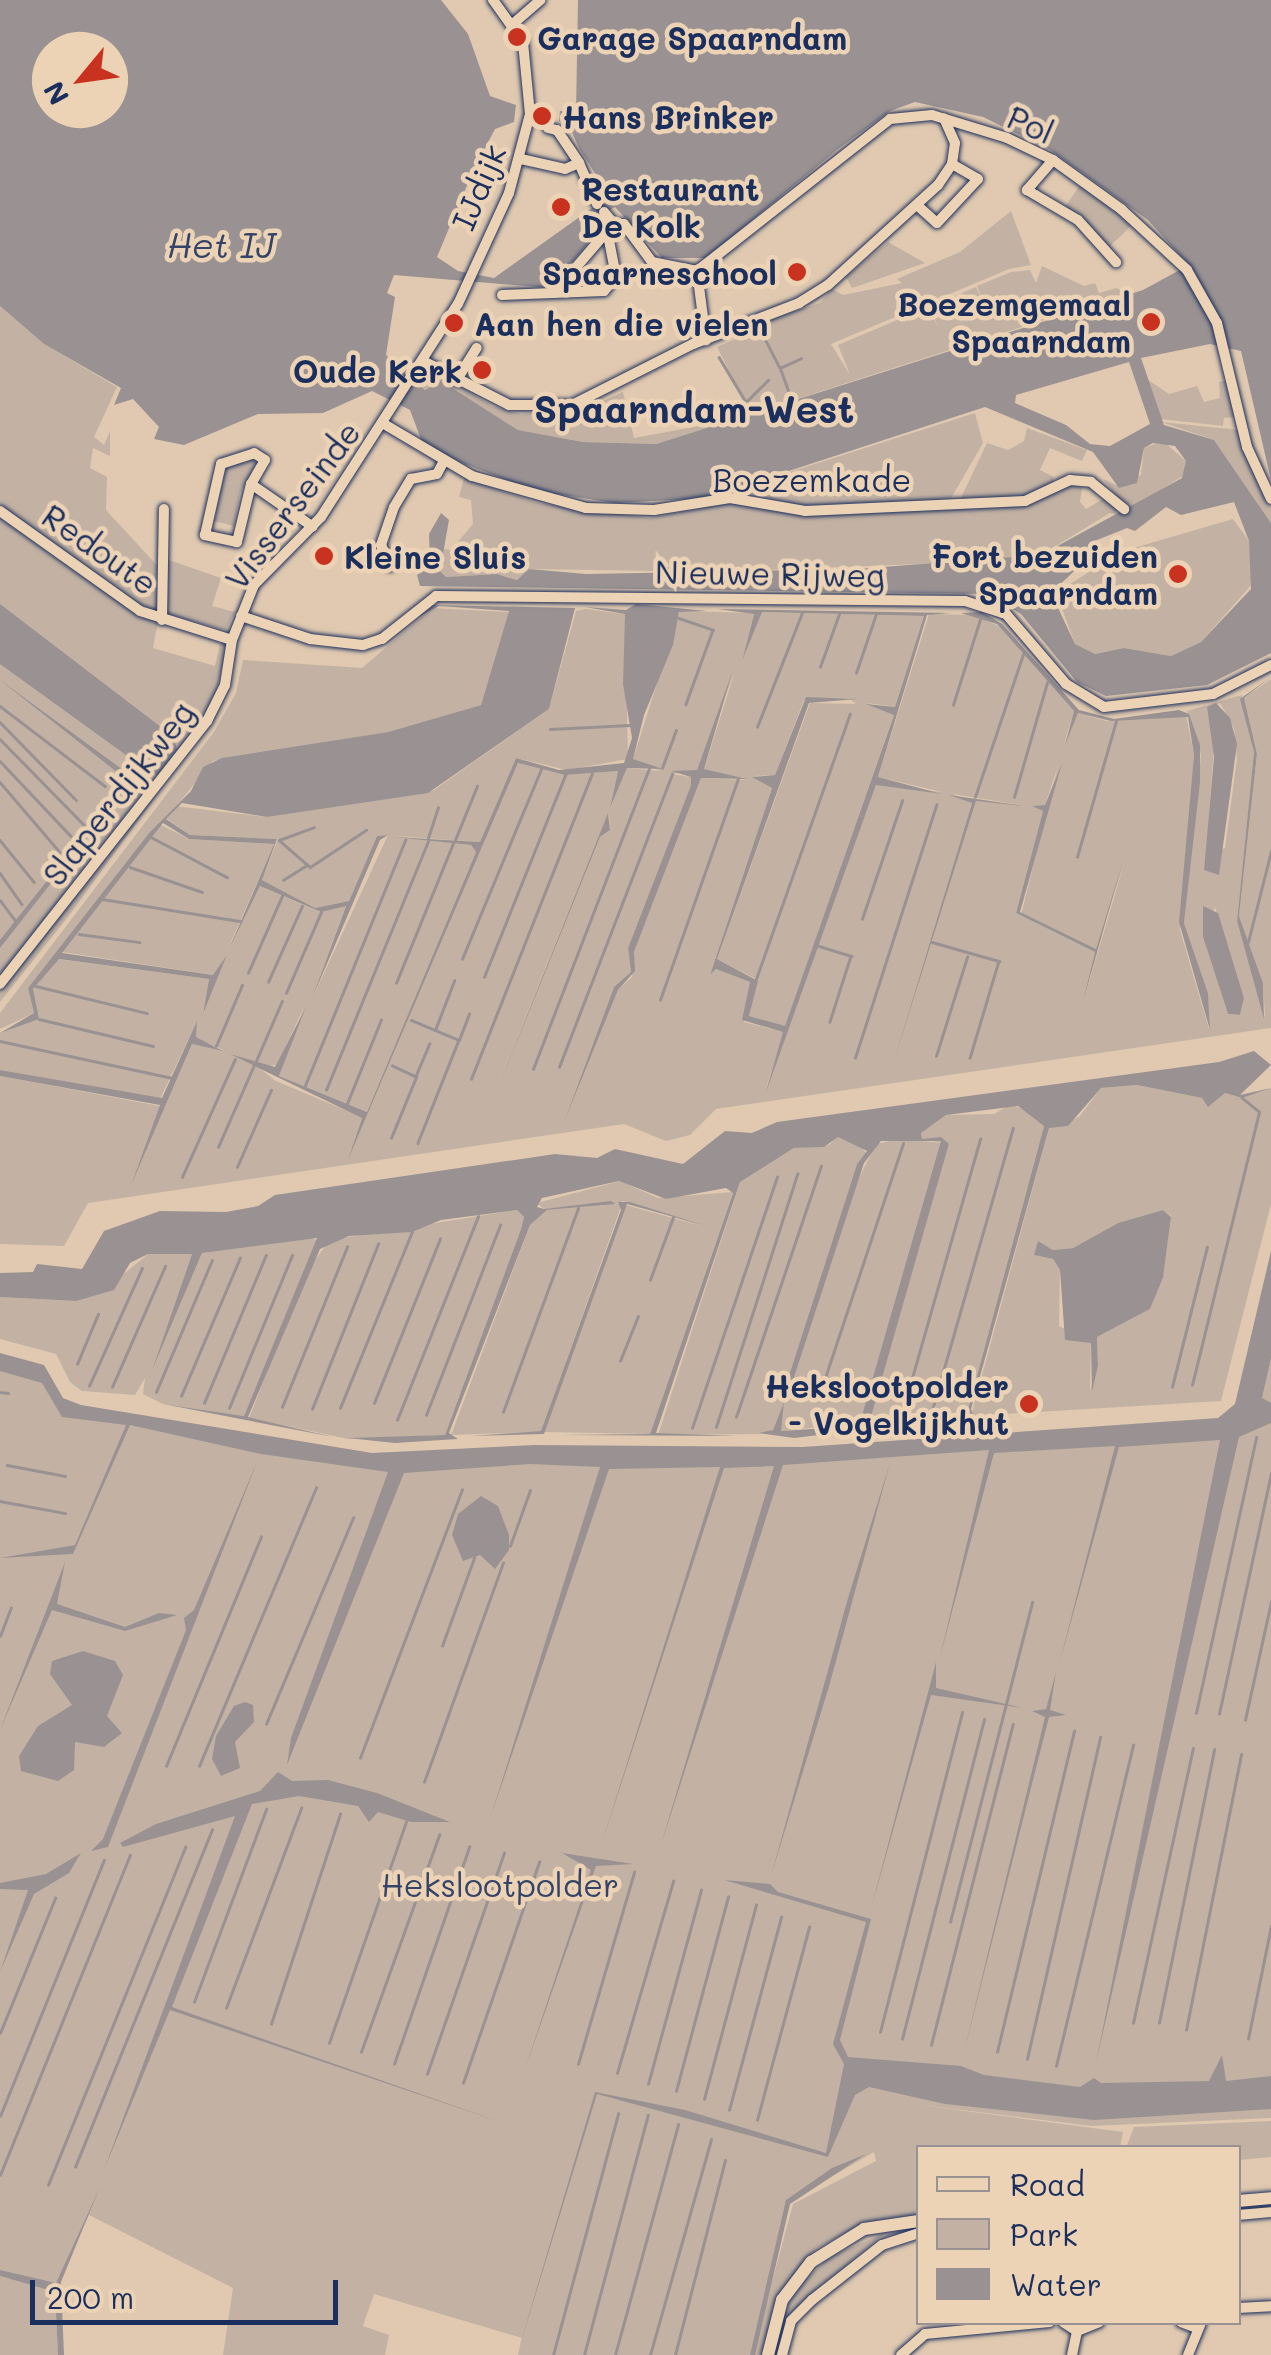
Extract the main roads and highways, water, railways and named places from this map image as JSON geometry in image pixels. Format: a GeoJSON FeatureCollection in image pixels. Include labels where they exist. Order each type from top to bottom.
{"type":"FeatureCollection","features":[{"type":"Feature","properties":{"kind":"main road"},"geometry":{"type":"LineString","coordinates":[[1241,2201],[1271,2198]]}},
{"type":"Feature","properties":{"kind":"main road"},"geometry":{"type":"LineString","coordinates":[[768,2355],[782,2300],[816,2257],[864,2229],[916,2220]]}},
{"type":"Feature","properties":{"kind":"water","name":"Het IJ"},"geometry":{"type":"Polygon","coordinates":[[[0,0],[441,0],[468,34],[490,96],[516,105],[514,122],[495,129],[473,171],[437,257],[458,271],[494,278],[602,201],[597,194],[603,186],[571,130],[576,126],[559,121],[560,111],[576,111],[578,0],[1271,0],[1271,480],[1241,351],[1210,344],[1141,358],[1164,425],[1214,440],[1271,523],[1271,653],[1207,685],[1106,696],[1077,682],[1021,614],[988,594],[420,586],[417,575],[430,563],[429,534],[441,513],[449,520],[440,571],[446,577],[497,574],[517,580],[529,569],[586,574],[856,569],[1041,555],[1182,478],[1186,461],[1175,446],[1153,443],[1144,448],[1137,483],[1119,488],[1093,452],[985,407],[706,498],[615,503],[537,491],[462,463],[422,442],[410,410],[372,391],[323,413],[258,414],[184,445],[154,439],[159,427],[133,399],[114,405],[121,388],[44,344],[0,306],[0,0]],[[915,102],[890,111],[838,149],[706,258],[662,258],[615,207],[598,217],[601,228],[550,288],[394,275],[387,293],[395,297],[386,355],[425,390],[441,381],[518,430],[583,442],[656,444],[1143,290],[1189,265],[1148,220],[1049,149],[983,117],[915,102]],[[1129,362],[1016,395],[1015,403],[1066,425],[1090,444],[1110,446],[1150,424],[1129,362]],[[1234,502],[1181,515],[1166,507],[1135,531],[1127,528],[1092,542],[1087,559],[1051,593],[1075,644],[1095,654],[1124,648],[1171,656],[1201,642],[1251,589],[1249,541],[1234,502]]]}},
{"type":"Feature","properties":{"kind":"water"},"geometry":{"type":"Polygon","coordinates":[[[0,604],[174,737],[177,750],[157,775],[143,768],[139,773],[137,763],[0,664],[0,604]]]}},
{"type":"Feature","properties":{"kind":"water"},"geometry":{"type":"Polygon","coordinates":[[[636,604],[707,611],[679,612],[673,645],[644,715],[633,759],[663,769],[627,768],[610,808],[618,771],[565,775],[518,763],[347,1162],[362,1118],[230,1054],[275,1067],[306,1007],[279,1076],[367,1112],[476,852],[471,845],[394,837],[480,842],[516,758],[559,770],[624,763],[632,738],[623,684],[625,614],[585,607],[626,610],[636,604]]]}},
{"type":"Feature","properties":{"kind":"water"},"geometry":{"type":"Polygon","coordinates":[[[431,605],[575,608],[549,709],[428,793],[267,817],[182,803],[166,819],[190,835],[277,839],[262,880],[315,908],[349,901],[377,836],[388,835],[380,840],[311,1001],[346,906],[321,912],[260,886],[229,949],[274,844],[189,839],[163,823],[62,953],[213,975],[227,955],[203,1014],[209,979],[59,959],[33,989],[39,1019],[0,1033],[34,1013],[28,988],[150,832],[191,791],[203,767],[222,758],[388,732],[481,705],[509,611],[439,606],[416,618],[431,605]]]}},
{"type":"Feature","properties":{"kind":"water"},"geometry":{"type":"Polygon","coordinates":[[[718,609],[951,613],[927,615],[878,777],[942,794],[876,785],[765,1095],[783,1032],[742,1020],[750,982],[716,969],[710,975],[772,788],[752,777],[775,775],[806,697],[858,699],[809,703],[717,959],[758,981],[749,1016],[785,1026],[894,715],[866,704],[895,707],[924,616],[762,612],[742,661],[754,614],[718,609]]]}},
{"type":"Feature","properties":{"kind":"water"},"geometry":{"type":"Polygon","coordinates":[[[982,612],[1002,624],[1079,710],[1114,719],[1179,710],[1189,714],[1200,745],[1200,782],[1184,923],[1208,993],[1210,1030],[1179,922],[1194,755],[1188,717],[1111,721],[1078,713],[1065,745],[1074,711],[997,624],[961,613],[982,612]]]}},
{"type":"Feature","properties":{"kind":"water"},"geometry":{"type":"Polygon","coordinates":[[[733,670],[704,769],[747,779],[701,778],[634,952],[635,971],[618,990],[563,1125],[614,987],[631,972],[628,948],[691,785],[691,777],[671,771],[697,770],[733,670]]]}},
{"type":"Feature","properties":{"kind":"water"},"geometry":{"type":"Polygon","coordinates":[[[1271,677],[1244,698],[1257,754],[1239,916],[1263,983],[1264,1019],[1237,921],[1254,752],[1240,699],[1271,677]]]}},
{"type":"Feature","properties":{"kind":"water"},"geometry":{"type":"Polygon","coordinates":[[[0,680],[134,778],[0,948],[0,940],[127,780],[0,680]]]}},
{"type":"Feature","properties":{"kind":"water"},"geometry":{"type":"Polygon","coordinates":[[[1216,703],[1230,718],[1237,744],[1219,875],[1204,870],[1214,757],[1207,707],[1216,703]]]}},
{"type":"Feature","properties":{"kind":"water"},"geometry":{"type":"Polygon","coordinates":[[[1062,763],[1020,912],[1096,949],[1123,861],[1081,1009],[1095,952],[1016,913],[1043,811],[1032,806],[1045,805],[1062,763]]]}},
{"type":"Feature","properties":{"kind":"water"},"geometry":{"type":"Polygon","coordinates":[[[949,795],[1024,806],[976,801],[890,1074],[972,803],[949,795]]]}},
{"type":"Feature","properties":{"kind":"water"},"geometry":{"type":"Polygon","coordinates":[[[608,813],[610,830],[600,837],[497,1091],[608,813]]]}},
{"type":"Feature","properties":{"kind":"water"},"geometry":{"type":"Polygon","coordinates":[[[1203,906],[1218,913],[1244,998],[1240,1015],[1228,1014],[1203,937],[1203,906]]]}},
{"type":"Feature","properties":{"kind":"water"},"geometry":{"type":"Polygon","coordinates":[[[197,1021],[196,1037],[223,1051],[192,1044],[130,1188],[160,1105],[0,1076],[0,1070],[162,1098],[197,1021]]]}},
{"type":"Feature","properties":{"kind":"water"},"geometry":{"type":"Polygon","coordinates":[[[1254,1051],[1271,1065],[1240,1095],[1271,1088],[1242,1098],[1225,1093],[1208,1107],[1202,1098],[1137,1085],[1101,1088],[1068,1126],[1049,1128],[971,1409],[974,1417],[1012,1418],[876,1427],[966,1417],[1044,1126],[1018,1106],[946,1115],[921,1133],[922,1139],[941,1137],[949,1144],[868,1427],[861,1430],[794,1438],[759,1433],[773,1430],[784,1402],[781,1431],[859,1426],[941,1141],[881,1141],[864,1163],[788,1396],[785,1388],[857,1164],[867,1151],[838,1137],[824,1147],[794,1148],[740,1182],[656,1433],[738,1436],[559,1435],[650,1434],[733,1193],[726,1188],[666,1199],[619,1181],[542,1198],[537,1207],[544,1209],[611,1201],[615,1204],[547,1210],[530,1225],[449,1433],[458,1439],[395,1443],[347,1438],[445,1435],[521,1229],[524,1217],[517,1210],[441,1220],[412,1232],[349,1236],[320,1249],[248,1417],[333,1437],[163,1404],[244,1416],[317,1238],[202,1253],[151,1373],[192,1254],[148,1254],[130,1263],[114,1290],[76,1301],[0,1297],[0,1273],[33,1272],[37,1264],[82,1269],[104,1231],[160,1211],[226,1212],[258,1206],[275,1195],[555,1154],[597,1158],[615,1149],[683,1164],[725,1131],[752,1133],[777,1122],[1219,1062],[1254,1051]]]}},
{"type":"Feature","properties":{"kind":"water"},"geometry":{"type":"Polygon","coordinates":[[[618,1202],[630,1202],[703,1225],[627,1204],[544,1434],[472,1436],[541,1431],[621,1210],[618,1202]]]}},
{"type":"Feature","properties":{"kind":"water"},"geometry":{"type":"Polygon","coordinates":[[[1163,1210],[1171,1217],[1163,1278],[1150,1309],[1097,1337],[1098,1366],[1092,1391],[1091,1343],[1065,1340],[1060,1270],[1053,1259],[1034,1255],[1038,1241],[1053,1250],[1073,1248],[1118,1223],[1163,1210]]]}},
{"type":"Feature","properties":{"kind":"water"},"geometry":{"type":"Polygon","coordinates":[[[1271,1251],[1271,1358],[1262,1398],[1271,1403],[1271,1423],[1239,1437],[1096,2063],[1220,1440],[1119,1447],[1059,1665],[1115,1446],[994,1453],[940,1657],[989,1450],[783,1465],[660,1848],[774,1466],[724,1468],[601,1846],[720,1467],[609,1469],[491,1816],[600,1467],[530,1464],[404,1473],[287,1765],[291,1738],[388,1472],[261,1454],[130,1425],[73,1554],[0,1558],[75,1545],[126,1425],[62,1417],[42,1383],[0,1371],[0,1353],[44,1365],[63,1398],[81,1405],[372,1453],[535,1445],[803,1447],[1218,1418],[1235,1404],[1271,1251]]]}},
{"type":"Feature","properties":{"kind":"water"},"geometry":{"type":"Polygon","coordinates":[[[257,1462],[108,1847],[91,1851],[103,1839],[186,1630],[184,1618],[194,1610],[257,1462]]]}},
{"type":"Feature","properties":{"kind":"water"},"geometry":{"type":"Polygon","coordinates":[[[890,1463],[830,1683],[771,1876],[848,1598],[890,1463]]]}},
{"type":"Feature","properties":{"kind":"water"},"geometry":{"type":"Polygon","coordinates":[[[481,1496],[498,1506],[509,1535],[509,1550],[495,1569],[480,1555],[463,1561],[452,1535],[458,1514],[481,1496]]]}},
{"type":"Feature","properties":{"kind":"water"},"geometry":{"type":"Polygon","coordinates":[[[65,1562],[57,1604],[125,1627],[159,1613],[177,1615],[125,1631],[52,1610],[0,1730],[65,1562]]]}},
{"type":"Feature","properties":{"kind":"water"},"geometry":{"type":"Polygon","coordinates":[[[83,1651],[115,1661],[123,1675],[107,1716],[122,1733],[104,1747],[75,1742],[74,1770],[58,1781],[21,1771],[19,1756],[38,1726],[72,1705],[50,1674],[52,1661],[83,1651]]]}},
{"type":"Feature","properties":{"kind":"water"},"geometry":{"type":"Polygon","coordinates":[[[936,1662],[936,1688],[1023,1708],[931,1695],[871,1909],[936,1662]]]}},
{"type":"Feature","properties":{"kind":"water"},"geometry":{"type":"Polygon","coordinates":[[[1056,1672],[1050,1710],[1066,1715],[1049,1717],[964,2052],[1045,1717],[1032,1711],[1046,1709],[1056,1672]]]}},
{"type":"Feature","properties":{"kind":"water"},"geometry":{"type":"Polygon","coordinates":[[[245,1702],[253,1705],[254,1722],[235,1742],[240,1768],[221,1776],[212,1759],[216,1736],[234,1706],[245,1702]]]}},
{"type":"Feature","properties":{"kind":"water"},"geometry":{"type":"Polygon","coordinates":[[[278,1772],[292,1781],[328,1780],[377,1793],[450,1822],[411,1822],[378,1812],[369,1822],[358,1806],[299,1796],[252,1804],[172,2007],[506,2124],[170,2010],[104,2170],[235,1816],[123,1847],[120,1843],[156,1824],[260,1791],[278,1772]]]}},
{"type":"Feature","properties":{"kind":"water"},"geometry":{"type":"Polygon","coordinates":[[[81,1853],[69,1873],[34,1894],[0,1972],[28,1890],[0,1889],[0,1883],[46,1874],[81,1853]]]}},
{"type":"Feature","properties":{"kind":"water"},"geometry":{"type":"Polygon","coordinates":[[[562,1853],[633,1864],[596,1866],[525,2069],[591,1870],[562,1853]]]}},
{"type":"Feature","properties":{"kind":"water"},"geometry":{"type":"Polygon","coordinates":[[[724,1880],[770,1884],[778,1892],[871,1919],[840,2040],[848,2057],[961,2066],[984,2075],[1080,2087],[1094,2078],[1101,2083],[1209,2081],[1222,2055],[1226,2081],[1271,2076],[1271,2109],[1094,2120],[945,2104],[869,2087],[855,2095],[828,2157],[597,2094],[517,2355],[595,2092],[685,2110],[826,2153],[844,2064],[833,2044],[866,1922],[724,1880]]]}},
{"type":"Feature","properties":{"kind":"water"},"geometry":{"type":"Polygon","coordinates":[[[866,2154],[790,2204],[755,2355],[750,2355],[786,2200],[832,2168],[866,2154]]]}},
{"type":"Feature","properties":{"kind":"water"},"geometry":{"type":"Polygon","coordinates":[[[100,2187],[61,2282],[64,2355],[58,2355],[55,2292],[0,2276],[0,2270],[56,2283],[100,2187]]]}},
{"type":"Feature","properties":{"kind":"waterway"},"geometry":{"type":"LineString","coordinates":[[761,331],[780,368],[801,358]]}},
{"type":"Feature","properties":{"kind":"waterway"},"geometry":{"type":"LineString","coordinates":[[719,357],[746,402]]}},
{"type":"Feature","properties":{"kind":"waterway"},"geometry":{"type":"LineString","coordinates":[[781,370],[790,395]]}},
{"type":"Feature","properties":{"kind":"waterway"},"geometry":{"type":"LineString","coordinates":[[751,409],[746,402],[768,380]]}},
{"type":"Feature","properties":{"kind":"waterway"},"geometry":{"type":"LineString","coordinates":[[757,727],[802,613]]}},
{"type":"Feature","properties":{"kind":"waterway"},"geometry":{"type":"LineString","coordinates":[[820,667],[839,614]]}},
{"type":"Feature","properties":{"kind":"waterway"},"geometry":{"type":"LineString","coordinates":[[856,673],[876,614]]}},
{"type":"Feature","properties":{"kind":"waterway"},"geometry":{"type":"LineString","coordinates":[[953,705],[981,616]]}},
{"type":"Feature","properties":{"kind":"waterway"},"geometry":{"type":"LineString","coordinates":[[679,618],[713,630],[686,704]]}},
{"type":"Feature","properties":{"kind":"waterway"},"geometry":{"type":"LineString","coordinates":[[975,797],[1023,654]]}},
{"type":"Feature","properties":{"kind":"waterway"},"geometry":{"type":"LineString","coordinates":[[1014,797],[1047,683]]}},
{"type":"Feature","properties":{"kind":"waterway"},"geometry":{"type":"LineString","coordinates":[[0,706],[105,786]]}},
{"type":"Feature","properties":{"kind":"waterway"},"geometry":{"type":"LineString","coordinates":[[756,979],[850,714]]}},
{"type":"Feature","properties":{"kind":"waterway"},"geometry":{"type":"LineString","coordinates":[[1077,857],[1116,721]]}},
{"type":"Feature","properties":{"kind":"waterway"},"geometry":{"type":"LineString","coordinates":[[0,722],[76,800]]}},
{"type":"Feature","properties":{"kind":"waterway"},"geometry":{"type":"LineString","coordinates":[[550,729],[630,725]]}},
{"type":"Feature","properties":{"kind":"waterway"},"geometry":{"type":"LineString","coordinates":[[662,768],[676,730]]}},
{"type":"Feature","properties":{"kind":"waterway"},"geometry":{"type":"LineString","coordinates":[[0,739],[88,829]]}},
{"type":"Feature","properties":{"kind":"waterway"},"geometry":{"type":"LineString","coordinates":[[0,761],[71,836]]}},
{"type":"Feature","properties":{"kind":"waterway"},"geometry":{"type":"LineString","coordinates":[[462,959],[541,769]]}},
{"type":"Feature","properties":{"kind":"waterway"},"geometry":{"type":"LineString","coordinates":[[533,1069],[649,769]]}},
{"type":"Feature","properties":{"kind":"waterway"},"geometry":{"type":"LineString","coordinates":[[471,1079],[592,774]]}},
{"type":"Feature","properties":{"kind":"waterway"},"geometry":{"type":"LineString","coordinates":[[559,1067],[672,774]]}},
{"type":"Feature","properties":{"kind":"waterway"},"geometry":{"type":"LineString","coordinates":[[484,977],[565,775]]}},
{"type":"Feature","properties":{"kind":"waterway"},"geometry":{"type":"LineString","coordinates":[[660,1000],[738,779]]}},
{"type":"Feature","properties":{"kind":"waterway"},"geometry":{"type":"LineString","coordinates":[[0,782],[65,858]]}},
{"type":"Feature","properties":{"kind":"waterway"},"geometry":{"type":"LineString","coordinates":[[455,840],[477,786]]}},
{"type":"Feature","properties":{"kind":"waterway"},"geometry":{"type":"LineString","coordinates":[[862,919],[902,801]]}},
{"type":"Feature","properties":{"kind":"waterway"},"geometry":{"type":"LineString","coordinates":[[855,1058],[936,805]]}},
{"type":"Feature","properties":{"kind":"waterway"},"geometry":{"type":"LineString","coordinates":[[428,838],[438,808]]}},
{"type":"Feature","properties":{"kind":"waterway"},"geometry":{"type":"LineString","coordinates":[[279,840],[314,827]]}},
{"type":"Feature","properties":{"kind":"waterway"},"geometry":{"type":"LineString","coordinates":[[279,840],[310,867],[366,830]]}},
{"type":"Feature","properties":{"kind":"waterway"},"geometry":{"type":"LineString","coordinates":[[151,837],[227,877]]}},
{"type":"Feature","properties":{"kind":"waterway"},"geometry":{"type":"LineString","coordinates":[[0,840],[34,882]]}},
{"type":"Feature","properties":{"kind":"waterway"},"geometry":{"type":"LineString","coordinates":[[304,1088],[405,840]]}},
{"type":"Feature","properties":{"kind":"waterway"},"geometry":{"type":"LineString","coordinates":[[326,1090],[428,841]]}},
{"type":"Feature","properties":{"kind":"waterway"},"geometry":{"type":"LineString","coordinates":[[396,983],[453,843]]}},
{"type":"Feature","properties":{"kind":"waterway"},"geometry":{"type":"LineString","coordinates":[[1248,942],[1271,851]]}},
{"type":"Feature","properties":{"kind":"waterway"},"geometry":{"type":"LineString","coordinates":[[283,880],[307,865]]}},
{"type":"Feature","properties":{"kind":"waterway"},"geometry":{"type":"LineString","coordinates":[[130,867],[202,892]]}},
{"type":"Feature","properties":{"kind":"waterway"},"geometry":{"type":"LineString","coordinates":[[0,873],[22,904]]}},
{"type":"Feature","properties":{"kind":"waterway"},"geometry":{"type":"LineString","coordinates":[[248,973],[282,896]]}},
{"type":"Feature","properties":{"kind":"waterway"},"geometry":{"type":"LineString","coordinates":[[102,899],[239,921]]}},
{"type":"Feature","properties":{"kind":"waterway"},"geometry":{"type":"LineString","coordinates":[[0,900],[16,921]]}},
{"type":"Feature","properties":{"kind":"waterway"},"geometry":{"type":"LineString","coordinates":[[268,982],[302,906]]}},
{"type":"Feature","properties":{"kind":"waterway"},"geometry":{"type":"LineString","coordinates":[[286,993],[321,912]]}},
{"type":"Feature","properties":{"kind":"waterway"},"geometry":{"type":"LineString","coordinates":[[79,934],[139,942]]}},
{"type":"Feature","properties":{"kind":"waterway"},"geometry":{"type":"LineString","coordinates":[[932,942],[999,961],[970,1058]]}},
{"type":"Feature","properties":{"kind":"waterway"},"geometry":{"type":"LineString","coordinates":[[819,946],[851,956],[830,1022]]}},
{"type":"Feature","properties":{"kind":"waterway"},"geometry":{"type":"LineString","coordinates":[[936,1056],[967,957]]}},
{"type":"Feature","properties":{"kind":"waterway"},"geometry":{"type":"LineString","coordinates":[[435,1030],[454,981]]}},
{"type":"Feature","properties":{"kind":"waterway"},"geometry":{"type":"LineString","coordinates":[[216,1046],[242,985]]}},
{"type":"Feature","properties":{"kind":"waterway"},"geometry":{"type":"LineString","coordinates":[[36,986],[147,1013]]}},
{"type":"Feature","properties":{"kind":"waterway"},"geometry":{"type":"LineString","coordinates":[[256,1061],[282,1001]]}},
{"type":"Feature","properties":{"kind":"waterway"},"geometry":{"type":"LineString","coordinates":[[459,1040],[469,1014]]}},
{"type":"Feature","properties":{"kind":"waterway"},"geometry":{"type":"LineString","coordinates":[[39,1019],[153,1046]]}},
{"type":"Feature","properties":{"kind":"waterway"},"geometry":{"type":"LineString","coordinates":[[346,1106],[381,1020]]}},
{"type":"Feature","properties":{"kind":"waterway"},"geometry":{"type":"LineString","coordinates":[[411,1020],[459,1040],[418,1143]]}},
{"type":"Feature","properties":{"kind":"waterway"},"geometry":{"type":"LineString","coordinates":[[0,1041],[172,1078]]}},
{"type":"Feature","properties":{"kind":"waterway"},"geometry":{"type":"LineString","coordinates":[[416,1075],[429,1044]]}},
{"type":"Feature","properties":{"kind":"waterway"},"geometry":{"type":"LineString","coordinates":[[182,1177],[235,1059]]}},
{"type":"Feature","properties":{"kind":"waterway"},"geometry":{"type":"LineString","coordinates":[[218,1147],[254,1065]]}},
{"type":"Feature","properties":{"kind":"waterway"},"geometry":{"type":"LineString","coordinates":[[391,1138],[416,1077],[392,1066]]}},
{"type":"Feature","properties":{"kind":"waterway"},"geometry":{"type":"LineString","coordinates":[[237,1167],[271,1090]]}},
{"type":"Feature","properties":{"kind":"waterway"},"geometry":{"type":"LineString","coordinates":[[1192,1385],[1259,1112],[1242,1098]]}},
{"type":"Feature","properties":{"kind":"waterway"},"geometry":{"type":"LineString","coordinates":[[932,1410],[1013,1128]]}},
{"type":"Feature","properties":{"kind":"waterway"},"geometry":{"type":"LineString","coordinates":[[902,1413],[980,1139]]}},
{"type":"Feature","properties":{"kind":"waterway"},"geometry":{"type":"LineString","coordinates":[[825,1378],[903,1144]]}},
{"type":"Feature","properties":{"kind":"waterway"},"geometry":{"type":"LineString","coordinates":[[736,1417],[821,1166]]}},
{"type":"Feature","properties":{"kind":"waterway"},"geometry":{"type":"LineString","coordinates":[[716,1427],[797,1174]]}},
{"type":"Feature","properties":{"kind":"waterway"},"geometry":{"type":"LineString","coordinates":[[692,1428],[777,1177]]}},
{"type":"Feature","properties":{"kind":"waterway"},"geometry":{"type":"LineString","coordinates":[[503,1412],[578,1208]]}},
{"type":"Feature","properties":{"kind":"waterway"},"geometry":{"type":"LineString","coordinates":[[397,1420],[478,1216]]}},
{"type":"Feature","properties":{"kind":"waterway"},"geometry":{"type":"LineString","coordinates":[[650,1280],[673,1217]]}},
{"type":"Feature","properties":{"kind":"waterway"},"geometry":{"type":"LineString","coordinates":[[426,1415],[500,1225]]}},
{"type":"Feature","properties":{"kind":"waterway"},"geometry":{"type":"LineString","coordinates":[[340,1408],[412,1232]]}},
{"type":"Feature","properties":{"kind":"waterway"},"geometry":{"type":"LineString","coordinates":[[374,1403],[440,1239]]}},
{"type":"Feature","properties":{"kind":"waterway"},"geometry":{"type":"LineString","coordinates":[[312,1409],[378,1244]]}},
{"type":"Feature","properties":{"kind":"waterway"},"geometry":{"type":"LineString","coordinates":[[282,1407],[347,1247]]}},
{"type":"Feature","properties":{"kind":"waterway"},"geometry":{"type":"LineString","coordinates":[[1172,1387],[1207,1247]]}},
{"type":"Feature","properties":{"kind":"waterway"},"geometry":{"type":"LineString","coordinates":[[204,1403],[266,1255]]}},
{"type":"Feature","properties":{"kind":"waterway"},"geometry":{"type":"LineString","coordinates":[[229,1408],[292,1255]]}},
{"type":"Feature","properties":{"kind":"waterway"},"geometry":{"type":"LineString","coordinates":[[181,1396],[240,1258]]}},
{"type":"Feature","properties":{"kind":"waterway"},"geometry":{"type":"LineString","coordinates":[[156,1392],[212,1260]]}},
{"type":"Feature","properties":{"kind":"waterway"},"geometry":{"type":"LineString","coordinates":[[112,1387],[165,1266]]}},
{"type":"Feature","properties":{"kind":"waterway"},"geometry":{"type":"LineString","coordinates":[[89,1386],[142,1268]]}},
{"type":"Feature","properties":{"kind":"waterway"},"geometry":{"type":"LineString","coordinates":[[77,1364],[98,1314]]}},
{"type":"Feature","properties":{"kind":"waterway"},"geometry":{"type":"LineString","coordinates":[[620,1361],[638,1316]]}},
{"type":"Feature","properties":{"kind":"waterway"},"geometry":{"type":"LineString","coordinates":[[0,1392],[8,1393]]}},
{"type":"Feature","properties":{"kind":"waterway"},"geometry":{"type":"LineString","coordinates":[[1196,1713],[1256,1437]]}},
{"type":"Feature","properties":{"kind":"waterway"},"geometry":{"type":"LineString","coordinates":[[7,1465],[65,1476]]}},
{"type":"Feature","properties":{"kind":"waterway"},"geometry":{"type":"LineString","coordinates":[[1219,1714],[1271,1474]]}},
{"type":"Feature","properties":{"kind":"waterway"},"geometry":{"type":"LineString","coordinates":[[199,1766],[316,1488]]}},
{"type":"Feature","properties":{"kind":"waterway"},"geometry":{"type":"LineString","coordinates":[[360,1758],[462,1490]]}},
{"type":"Feature","properties":{"kind":"waterway"},"geometry":{"type":"LineString","coordinates":[[510,1546],[530,1490]]}},
{"type":"Feature","properties":{"kind":"waterway"},"geometry":{"type":"LineString","coordinates":[[0,1501],[65,1513]]}},
{"type":"Feature","properties":{"kind":"waterway"},"geometry":{"type":"LineString","coordinates":[[266,1724],[353,1518]]}},
{"type":"Feature","properties":{"kind":"waterway"},"geometry":{"type":"LineString","coordinates":[[166,1766],[261,1537]]}},
{"type":"Feature","properties":{"kind":"waterway"},"geometry":{"type":"LineString","coordinates":[[442,1646],[474,1558]]}},
{"type":"Feature","properties":{"kind":"waterway"},"geometry":{"type":"LineString","coordinates":[[424,1782],[503,1563]]}},
{"type":"Feature","properties":{"kind":"waterway"},"geometry":{"type":"LineString","coordinates":[[950,1922],[1032,1602]]}},
{"type":"Feature","properties":{"kind":"waterway"},"geometry":{"type":"LineString","coordinates":[[1245,1720],[1271,1602]]}},
{"type":"Feature","properties":{"kind":"waterway"},"geometry":{"type":"LineString","coordinates":[[0,1636],[11,1608]]}},
{"type":"Feature","properties":{"kind":"waterway"},"geometry":{"type":"LineString","coordinates":[[880,2032],[962,1712]]}},
{"type":"Feature","properties":{"kind":"waterway"},"geometry":{"type":"LineString","coordinates":[[902,2039],[984,1719]]}},
{"type":"Feature","properties":{"kind":"waterway"},"geometry":{"type":"LineString","coordinates":[[931,2045],[1013,1724]]}},
{"type":"Feature","properties":{"kind":"waterway"},"geometry":{"type":"LineString","coordinates":[[997,2052],[1074,1731]]}},
{"type":"Feature","properties":{"kind":"waterway"},"geometry":{"type":"LineString","coordinates":[[1027,2059],[1100,1737]]}},
{"type":"Feature","properties":{"kind":"waterway"},"geometry":{"type":"LineString","coordinates":[[1056,2066],[1133,1745]]}},
{"type":"Feature","properties":{"kind":"waterway"},"geometry":{"type":"LineString","coordinates":[[1133,2023],[1193,1748]]}},
{"type":"Feature","properties":{"kind":"waterway"},"geometry":{"type":"LineString","coordinates":[[1159,2023],[1214,1749]]}},
{"type":"Feature","properties":{"kind":"waterway"},"geometry":{"type":"LineString","coordinates":[[1186,2030],[1241,1754]]}},
{"type":"Feature","properties":{"kind":"waterway"},"geometry":{"type":"LineString","coordinates":[[226,2008],[301,1808]]}},
{"type":"Feature","properties":{"kind":"waterway"},"geometry":{"type":"LineString","coordinates":[[194,2002],[266,1809]]}},
{"type":"Feature","properties":{"kind":"waterway"},"geometry":{"type":"LineString","coordinates":[[271,2024],[340,1814]]}},
{"type":"Feature","properties":{"kind":"waterway"},"geometry":{"type":"LineString","coordinates":[[329,2043],[406,1822]]}},
{"type":"Feature","properties":{"kind":"waterway"},"geometry":{"type":"LineString","coordinates":[[75,2167],[212,1830]]}},
{"type":"Feature","properties":{"kind":"waterway"},"geometry":{"type":"LineString","coordinates":[[361,2052],[439,1835]]}},
{"type":"Feature","properties":{"kind":"waterway"},"geometry":{"type":"LineString","coordinates":[[48,2185],[185,1847]]}},
{"type":"Feature","properties":{"kind":"waterway"},"geometry":{"type":"LineString","coordinates":[[394,2064],[469,1847]]}},
{"type":"Feature","properties":{"kind":"waterway"},"geometry":{"type":"LineString","coordinates":[[427,2074],[504,1853]]}},
{"type":"Feature","properties":{"kind":"waterway"},"geometry":{"type":"LineString","coordinates":[[0,2175],[130,1855]]}},
{"type":"Feature","properties":{"kind":"waterway"},"geometry":{"type":"LineString","coordinates":[[0,2116],[104,1860]]}},
{"type":"Feature","properties":{"kind":"waterway"},"geometry":{"type":"LineString","coordinates":[[463,2083],[539,1862]]}},
{"type":"Feature","properties":{"kind":"waterway"},"geometry":{"type":"LineString","coordinates":[[578,2064],[634,1872]]}},
{"type":"Feature","properties":{"kind":"waterway"},"geometry":{"type":"LineString","coordinates":[[617,2073],[673,1881]]}},
{"type":"Feature","properties":{"kind":"waterway"},"geometry":{"type":"LineString","coordinates":[[648,2084],[701,1890]]}},
{"type":"Feature","properties":{"kind":"waterway"},"geometry":{"type":"LineString","coordinates":[[676,2091],[728,1897]]}},
{"type":"Feature","properties":{"kind":"waterway"},"geometry":{"type":"LineString","coordinates":[[0,2033],[55,1898]]}},
{"type":"Feature","properties":{"kind":"waterway"},"geometry":{"type":"LineString","coordinates":[[704,2099],[756,1905]]}},
{"type":"Feature","properties":{"kind":"waterway"},"geometry":{"type":"LineString","coordinates":[[729,2110],[781,1917]]}},
{"type":"Feature","properties":{"kind":"waterway"},"geometry":{"type":"LineString","coordinates":[[1248,2039],[1271,1926]]}},
{"type":"Feature","properties":{"kind":"waterway"},"geometry":{"type":"LineString","coordinates":[[757,2120],[809,1927]]}},
{"type":"Feature","properties":{"kind":"waterway"},"geometry":{"type":"LineString","coordinates":[[553,2355],[618,2114]]}},
{"type":"Feature","properties":{"kind":"waterway"},"geometry":{"type":"LineString","coordinates":[[584,2355],[648,2115]]}},
{"type":"Feature","properties":{"kind":"waterway"},"geometry":{"type":"LineString","coordinates":[[615,2355],[678,2124]]}},
{"type":"Feature","properties":{"kind":"waterway"},"geometry":{"type":"LineString","coordinates":[[650,2355],[711,2139]]}},
{"type":"Feature","properties":{"kind":"waterway"},"geometry":{"type":"LineString","coordinates":[[675,2355],[725,2160]]}},
{"type":"Feature","properties":{"kind":"place","name":"Garage Spaarndam"},"geometry":{"type":"Point","coordinates":[517,37]}},
{"type":"Feature","properties":{"kind":"place","name":"Hans Brinker"},"geometry":{"type":"Point","coordinates":[542,116]}},
{"type":"Feature","properties":{"kind":"place","name":"Restaurant De Kolk"},"geometry":{"type":"Point","coordinates":[561,207]}},
{"type":"Feature","properties":{"kind":"place","name":"Spaarneschool"},"geometry":{"type":"Point","coordinates":[797,272]}},
{"type":"Feature","properties":{"kind":"place","name":"Boezemgemaal Spaarndam"},"geometry":{"type":"Point","coordinates":[1151,322]}},
{"type":"Feature","properties":{"kind":"place","name":"Aan hen die vielen"},"geometry":{"type":"Point","coordinates":[454,323]}},
{"type":"Feature","properties":{"kind":"place","name":"Oude Kerk"},"geometry":{"type":"Point","coordinates":[482,370]}},
{"type":"Feature","properties":{"kind":"place","name":"Kleine Sluis"},"geometry":{"type":"Point","coordinates":[324,556]}},
{"type":"Feature","properties":{"kind":"place","name":"Fort bezuiden Spaarndam"},"geometry":{"type":"Point","coordinates":[1178,574]}},
{"type":"Feature","properties":{"kind":"place","name":"Hekslootpolder - Vogelkijkhut"},"geometry":{"type":"Point","coordinates":[1029,1404]}},
{"type":"Feature","properties":{"kind":"district","name":"Spaarndam-West"},"geometry":{"type":"Point","coordinates":[694,409]}},
{"type":"Feature","properties":{"kind":"park label","name":"Hekslootpolder"},"geometry":{"type":"Point","coordinates":[500,1884]}}]}
